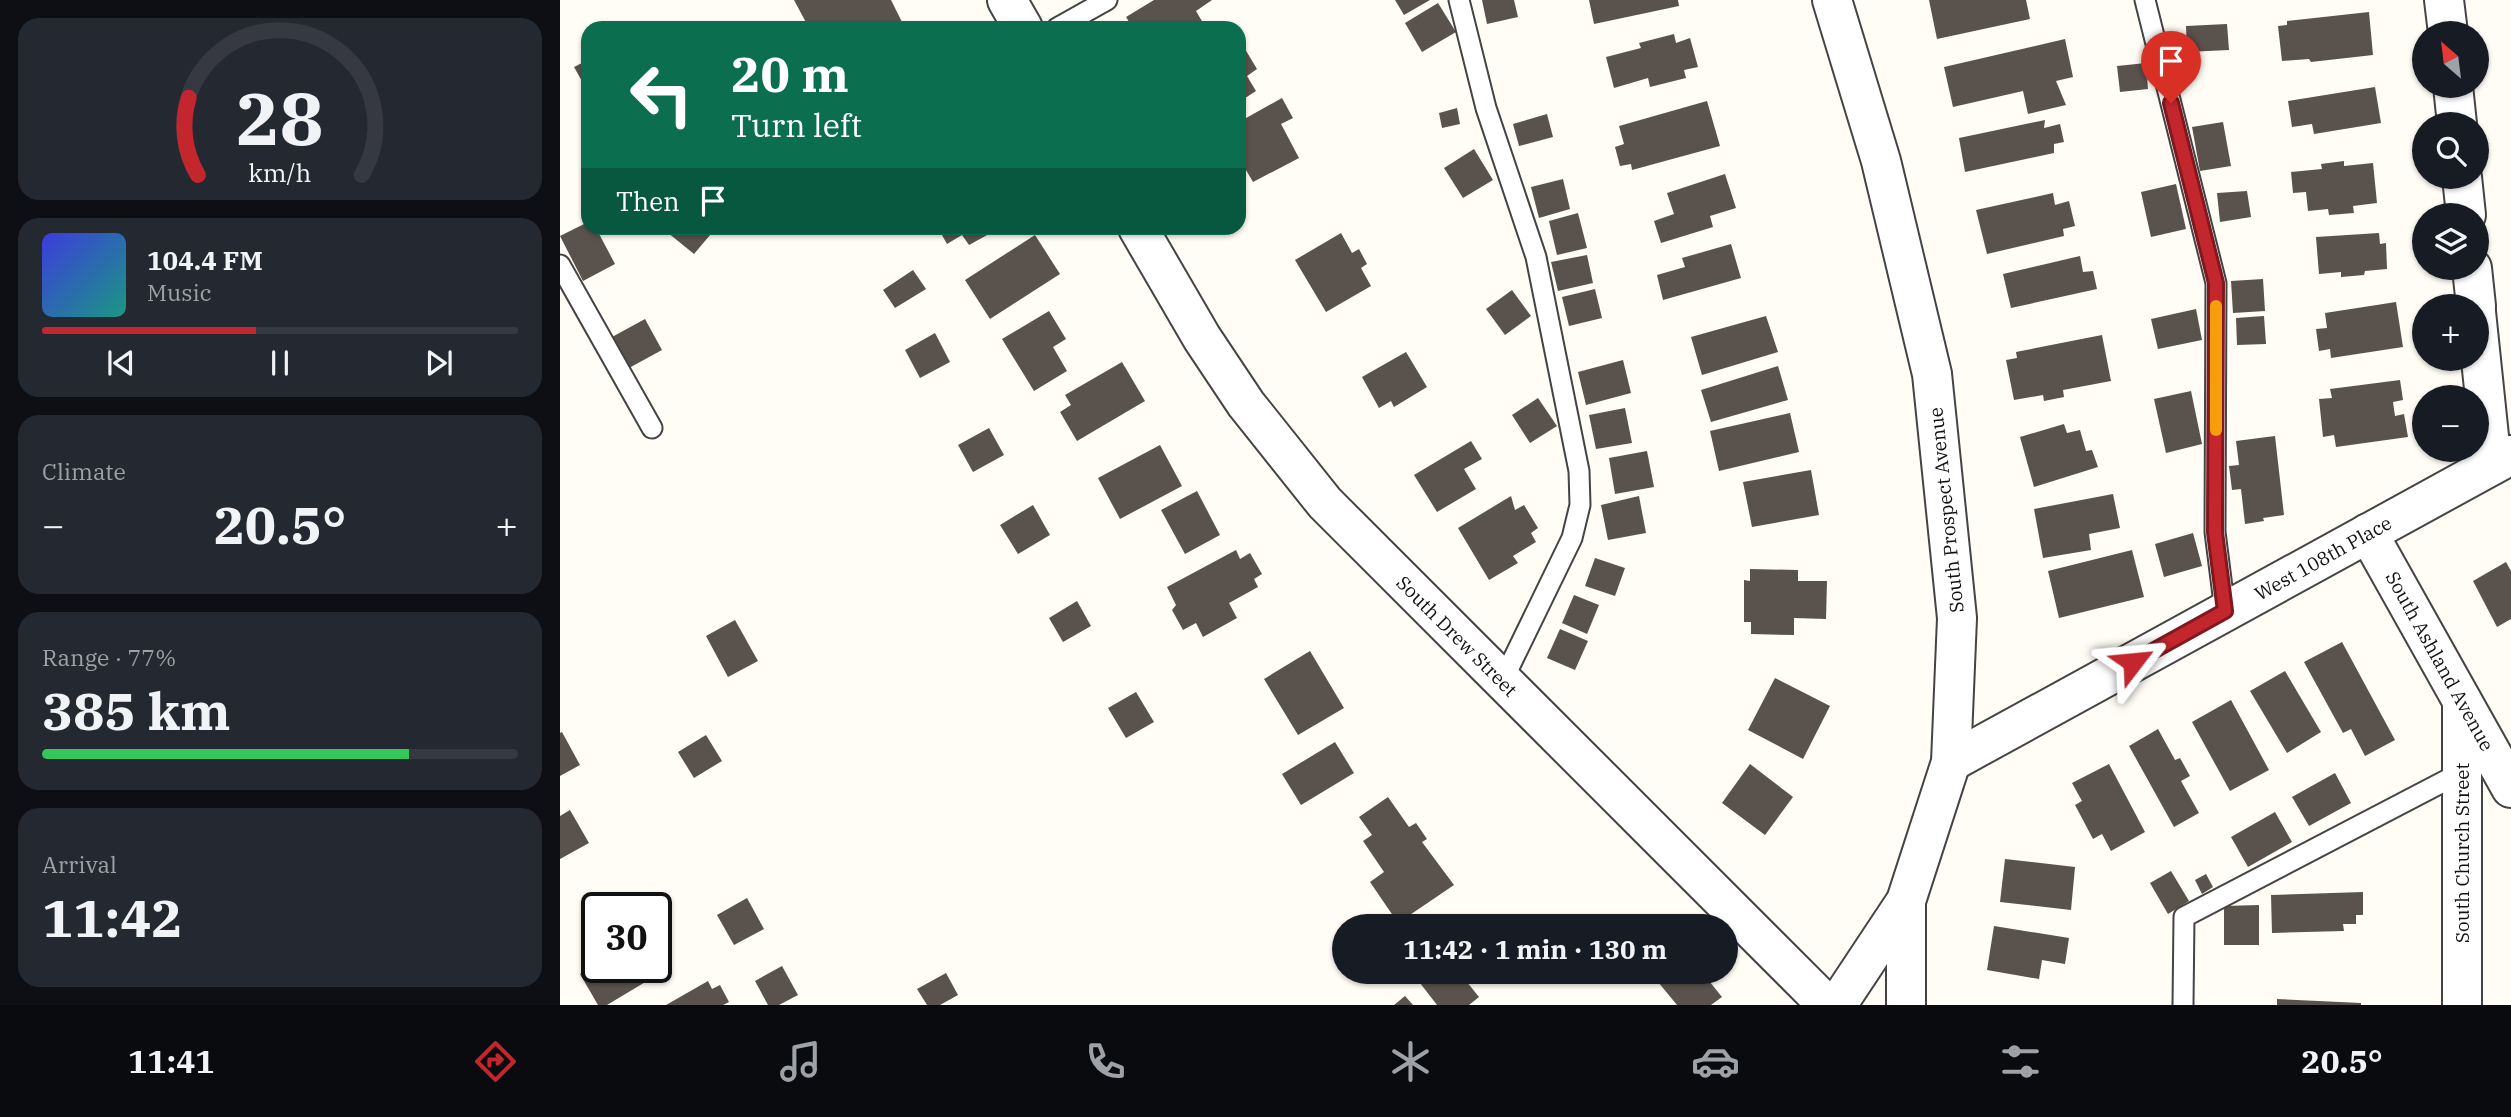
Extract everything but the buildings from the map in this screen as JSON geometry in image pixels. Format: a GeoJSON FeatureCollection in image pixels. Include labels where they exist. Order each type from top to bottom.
{"type":"FeatureCollection","features":[{"type":"Feature","properties":{"kind":"street"},"geometry":{"type":"LineString","coordinates":[[1006,0],[1019,21]]}},
{"type":"Feature","properties":{"kind":"street","name":"South Prospect Avenue"},"geometry":{"type":"LineString","coordinates":[[1832,0],[1881,161],[1932,374],[1957,618],[1951,762],[1906,901],[1837,1005]]}},
{"type":"Feature","properties":{"kind":"street"},"geometry":{"type":"LineString","coordinates":[[2444,0],[2447,21]]}},
{"type":"Feature","properties":{"kind":"street","name":"South Drew Street"},"geometry":{"type":"LineString","coordinates":[[1142,235],[1202,338],[1254,414],[1325,503],[1826,1005]]}},
{"type":"Feature","properties":{"kind":"street"},"geometry":{"type":"LineString","coordinates":[[2486,371],[2501,460]]}},
{"type":"Feature","properties":{"kind":"street","name":"West 108th Place"},"geometry":{"type":"LineString","coordinates":[[1951,762],[2501,460]]}},
{"type":"Feature","properties":{"kind":"street","name":"South Ashland Avenue"},"geometry":{"type":"LineString","coordinates":[[2368,533],[2511,788]]}},
{"type":"Feature","properties":{"kind":"street","name":"South Church Street"},"geometry":{"type":"LineString","coordinates":[[2462,701],[2462,1005]]}},
{"type":"Feature","properties":{"kind":"street"},"geometry":{"type":"LineString","coordinates":[[1906,901],[1906,1005]]}},
{"type":"Feature","properties":{"kind":"lane"},"geometry":{"type":"LineString","coordinates":[[1070,21],[1107,0]]}},
{"type":"Feature","properties":{"kind":"lane"},"geometry":{"type":"LineString","coordinates":[[1459,0],[1486,108],[1536,257],[1578,471],[1580,505],[1572,538],[1502,682]]}},
{"type":"Feature","properties":{"kind":"lane"},"geometry":{"type":"LineString","coordinates":[[2145,0],[2216,283],[2215,532],[2225,611]]}},
{"type":"Feature","properties":{"kind":"lane"},"geometry":{"type":"LineString","coordinates":[[560,265],[652,428]]}},
{"type":"Feature","properties":{"kind":"lane"},"geometry":{"type":"LineString","coordinates":[[2183,1005],[2183,917],[2462,772]]}},
{"type":"Feature","properties":{"kind":"slow traffic"},"geometry":{"type":"LineString","coordinates":[[2216,306],[2216,430]]}},
{"type":"Feature","properties":{"kind":"route"},"geometry":{"type":"LineString","coordinates":[[2133,662],[2225,611],[2215,532],[2216,283],[2171,103]]}}]}
